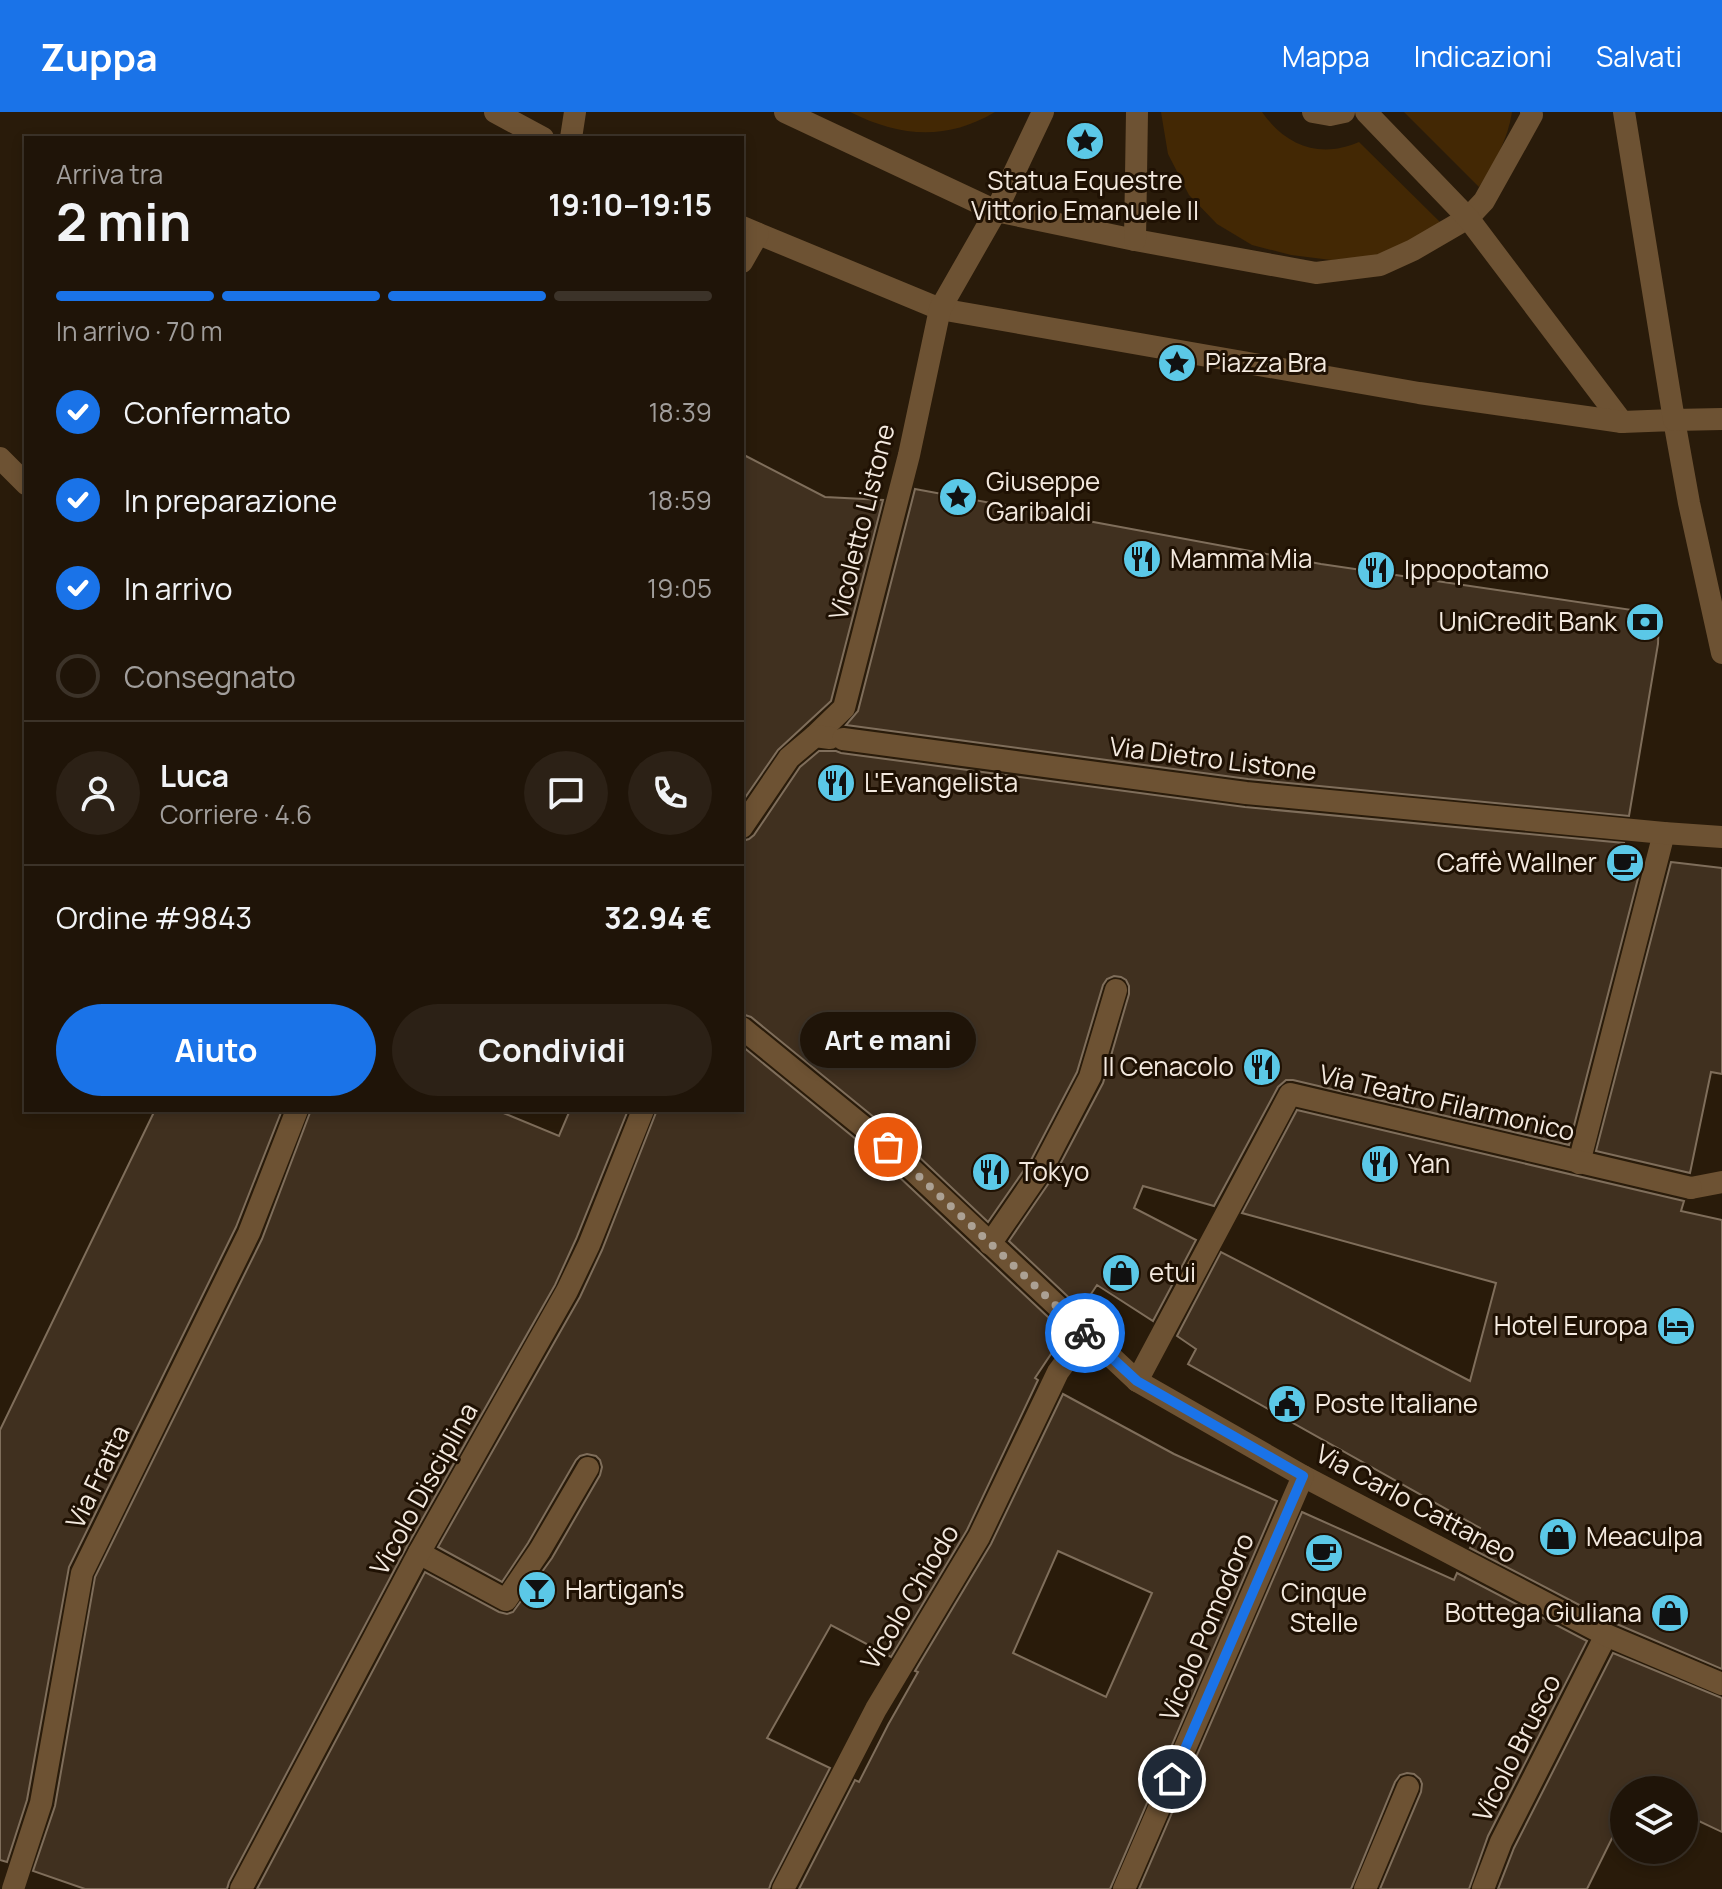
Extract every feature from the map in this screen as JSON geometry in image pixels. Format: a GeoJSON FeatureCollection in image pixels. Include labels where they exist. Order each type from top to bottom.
{"type":"FeatureCollection","features":[{"type":"Feature","properties":{"kind":"street"},"geometry":{"type":"LineString","coordinates":[[495,112],[539,136]]}},
{"type":"Feature","properties":{"kind":"street"},"geometry":{"type":"LineString","coordinates":[[571,136],[575,112]]}},
{"type":"Feature","properties":{"kind":"street"},"geometry":{"type":"LineString","coordinates":[[785,112],[996,211],[1316,273],[1380,265],[1468,218],[1484,201],[1531,112]]}},
{"type":"Feature","properties":{"kind":"street"},"geometry":{"type":"LineString","coordinates":[[940,309],[996,211],[1043,112]]}},
{"type":"Feature","properties":{"kind":"street"},"geometry":{"type":"LineString","coordinates":[[1135,240],[1137,112]]}},
{"type":"Feature","properties":{"kind":"street"},"geometry":{"type":"LineString","coordinates":[[1313,112],[1330,115],[1344,112]]}},
{"type":"Feature","properties":{"kind":"street"},"geometry":{"type":"LineString","coordinates":[[1366,112],[1468,218],[1622,422]]}},
{"type":"Feature","properties":{"kind":"street"},"geometry":{"type":"LineString","coordinates":[[1624,112],[1689,503],[1722,653]]}},
{"type":"Feature","properties":{"kind":"street"},"geometry":{"type":"LineString","coordinates":[[744,254],[750,231],[940,309],[1419,393],[1622,422],[1722,419]]}},
{"type":"Feature","properties":{"kind":"street","name":"Vicoletto Listone"},"geometry":{"type":"LineString","coordinates":[[815,736],[844,708],[909,455],[940,309]]}},
{"type":"Feature","properties":{"kind":"street"},"geometry":{"type":"LineString","coordinates":[[0,458],[24,482]]}},
{"type":"Feature","properties":{"kind":"street"},"geometry":{"type":"LineString","coordinates":[[744,824],[789,758],[815,736]]}},
{"type":"Feature","properties":{"kind":"street","name":"Via Dietro Listone"},"geometry":{"type":"LineString","coordinates":[[815,736],[1246,793],[1722,837]]}},
{"type":"Feature","properties":{"kind":"street"},"geometry":{"type":"LineString","coordinates":[[1579,1163],[1664,833]]}},
{"type":"Feature","properties":{"kind":"street"},"geometry":{"type":"LineString","coordinates":[[990,1244],[1043,1167],[1090,1077],[1116,990]]}},
{"type":"Feature","properties":{"kind":"street","name":"Via Carlo Cattaneo"},"geometry":{"type":"LineString","coordinates":[[744,1030],[888,1147],[1137,1381],[1303,1476],[1606,1635],[1722,1684]]}},
{"type":"Feature","properties":{"kind":"street","name":"Via Teatro Filarmonico"},"geometry":{"type":"LineString","coordinates":[[1137,1381],[1290,1094],[1691,1188],[1722,1182]]}},
{"type":"Feature","properties":{"kind":"street","name":"Via Fratta"},"geometry":{"type":"LineString","coordinates":[[13,1889],[41,1803],[82,1573],[249,1233],[296,1112]]}},
{"type":"Feature","properties":{"kind":"street","name":"Vicolo Disciplina"},"geometry":{"type":"LineString","coordinates":[[241,1889],[419,1553],[567,1291],[589,1245],[642,1112]]}},
{"type":"Feature","properties":{"kind":"street","name":"Vicolo Chiodo"},"geometry":{"type":"LineString","coordinates":[[783,1889],[876,1709],[979,1537],[1058,1372],[1086,1334]]}},
{"type":"Feature","properties":{"kind":"street"},"geometry":{"type":"LineString","coordinates":[[419,1553],[506,1600],[540,1550],[588,1468]]}},
{"type":"Feature","properties":{"kind":"street","name":"Vicolo Pomodoro"},"geometry":{"type":"LineString","coordinates":[[1124,1889],[1303,1476]]}},
{"type":"Feature","properties":{"kind":"street","name":"Vicolo Brusco"},"geometry":{"type":"LineString","coordinates":[[1483,1889],[1501,1842],[1606,1635]]}},
{"type":"Feature","properties":{"kind":"street"},"geometry":{"type":"LineString","coordinates":[[1365,1889],[1408,1787]]}},
{"type":"Feature","properties":{"kind":"shaded area"},"geometry":{"type":"Polygon","coordinates":[[[850,112],[995,112],[959,128],[923,132],[887,127],[850,112]]]}},
{"type":"Feature","properties":{"kind":"shaded area"},"geometry":{"type":"Polygon","coordinates":[[[1161,112],[1262,112],[1282,133],[1305,146],[1331,149],[1359,142],[1442,224],[1410,243],[1372,256],[1331,260],[1291,255],[1252,245],[1217,224],[1189,195],[1168,154],[1161,112]]]}},
{"type":"Feature","properties":{"kind":"shaded area"},"geometry":{"type":"Polygon","coordinates":[[[1404,112],[1512,112],[1500,151],[1479,187],[1404,112]]]}},
{"type":"Feature","properties":{"kind":"building"},"geometry":{"type":"Polygon","coordinates":[[[744,455],[825,497],[883,500],[831,701],[778,750],[744,799],[744,455]]]}},
{"type":"Feature","properties":{"kind":"building"},"geometry":{"type":"Polygon","coordinates":[[[915,489],[1321,564],[1659,614],[1658,644],[1629,816],[1248,779],[846,725],[858,711],[915,489]]]}},
{"type":"Feature","properties":{"kind":"building"},"geometry":{"type":"Polygon","coordinates":[[[819,751],[836,751],[1245,807],[1624,843],[1622,856],[1643,859],[1569,1145],[1286,1080],[1278,1087],[1214,1206],[1143,1186],[1134,1208],[1196,1240],[1153,1321],[1097,1285],[1081,1309],[1009,1241],[1055,1174],[1103,1083],[1129,994],[1126,980],[1114,976],[1103,985],[1077,1072],[1031,1160],[988,1222],[897,1136],[751,1017],[744,1015],[744,840],[754,835],[800,767],[819,751]]]}},
{"type":"Feature","properties":{"kind":"building"},"geometry":{"type":"Polygon","coordinates":[[[1671,862],[1722,868],[1722,1074],[1711,1072],[1690,1173],[1596,1151],[1671,862]]]}},
{"type":"Feature","properties":{"kind":"building"},"geometry":{"type":"Polygon","coordinates":[[[744,1048],[879,1158],[1065,1333],[1035,1378],[1038,1380],[967,1530],[891,1657],[831,1625],[767,1738],[830,1768],[769,1889],[257,1889],[425,1572],[499,1612],[513,1612],[552,1558],[600,1475],[602,1467],[596,1456],[587,1454],[576,1460],[502,1582],[438,1547],[580,1297],[602,1250],[656,1112],[744,1112],[744,1048]]]}},
{"type":"Feature","properties":{"kind":"building"},"geometry":{"type":"Polygon","coordinates":[[[1297,1110],[1684,1201],[1681,1211],[1722,1220],[1722,1669],[1612,1622],[1470,1548],[1480,1528],[1188,1364],[1196,1349],[1177,1336],[1221,1252],[1470,1381],[1496,1283],[1242,1213],[1297,1110]]]}},
{"type":"Feature","properties":{"kind":"building"},"geometry":{"type":"Polygon","coordinates":[[[154,1112],[281,1112],[236,1227],[69,1567],[27,1800],[7,1862],[0,1860],[0,1430],[154,1112]]]}},
{"type":"Feature","properties":{"kind":"building"},"geometry":{"type":"Polygon","coordinates":[[[310,1112],[501,1112],[559,1136],[569,1112],[627,1112],[555,1285],[407,1546],[227,1889],[85,1889],[33,1871],[55,1806],[95,1577],[262,1239],[310,1112]]]}},
{"type":"Feature","properties":{"kind":"building"},"geometry":{"type":"Polygon","coordinates":[[[1063,1394],[1174,1454],[1277,1501],[1110,1889],[799,1889],[855,1780],[859,1782],[918,1672],[915,1671],[991,1544],[1063,1394]],[[1058,1551],[1013,1653],[1106,1697],[1152,1593],[1058,1551]]]}},
{"type":"Feature","properties":{"kind":"building"},"geometry":{"type":"Polygon","coordinates":[[[1302,1512],[1454,1580],[1457,1573],[1587,1641],[1488,1836],[1469,1889],[1380,1889],[1421,1792],[1420,1779],[1407,1773],[1400,1775],[1395,1782],[1351,1889],[1139,1889],[1302,1512]]]}},
{"type":"Feature","properties":{"kind":"building"},"geometry":{"type":"Polygon","coordinates":[[[1613,1653],[1722,1698],[1722,1832],[1698,1821],[1698,1776],[1610,1776],[1610,1842],[1587,1889],[1498,1889],[1514,1848],[1613,1653]]]}},
{"type":"Feature","properties":{"kind":"way so far"},"geometry":{"type":"LineString","coordinates":[[888,1147],[1085,1333]]}},
{"type":"Feature","properties":{"kind":"place","name":"Statua Equestre Vittorio Emanuele II"},"geometry":{"type":"Point","coordinates":[1085,141]}},
{"type":"Feature","properties":{"kind":"place","name":"Piazza Bra"},"geometry":{"type":"Point","coordinates":[1177,363]}},
{"type":"Feature","properties":{"kind":"place","name":"Giuseppe Garibaldi"},"geometry":{"type":"Point","coordinates":[958,497]}},
{"type":"Feature","properties":{"kind":"place","name":"Mamma Mia"},"geometry":{"type":"Point","coordinates":[1142,559]}},
{"type":"Feature","properties":{"kind":"place","name":"Ippopotamo"},"geometry":{"type":"Point","coordinates":[1376,570]}},
{"type":"Feature","properties":{"kind":"place","name":"UniCredit Bank"},"geometry":{"type":"Point","coordinates":[1645,622]}},
{"type":"Feature","properties":{"kind":"place","name":"L'Evangelista"},"geometry":{"type":"Point","coordinates":[836,783]}},
{"type":"Feature","properties":{"kind":"place","name":"Caffè Wallner"},"geometry":{"type":"Point","coordinates":[1625,863]}},
{"type":"Feature","properties":{"kind":"place","name":"Il Cenacolo"},"geometry":{"type":"Point","coordinates":[1262,1067]}},
{"type":"Feature","properties":{"kind":"place","name":"Art e mani"},"geometry":{"type":"Point","coordinates":[888,1147]}},
{"type":"Feature","properties":{"kind":"place","name":"Yan"},"geometry":{"type":"Point","coordinates":[1380,1164]}},
{"type":"Feature","properties":{"kind":"place","name":"Tokyo"},"geometry":{"type":"Point","coordinates":[991,1172]}},
{"type":"Feature","properties":{"kind":"place","name":"etui"},"geometry":{"type":"Point","coordinates":[1121,1273]}},
{"type":"Feature","properties":{"kind":"place","name":"Hotel Europa"},"geometry":{"type":"Point","coordinates":[1676,1326]}},
{"type":"Feature","properties":{"kind":"place","name":"Poste Italiane"},"geometry":{"type":"Point","coordinates":[1287,1404]}},
{"type":"Feature","properties":{"kind":"place","name":"Meaculpa"},"geometry":{"type":"Point","coordinates":[1558,1537]}},
{"type":"Feature","properties":{"kind":"place","name":"Cinque Stelle"},"geometry":{"type":"Point","coordinates":[1324,1553]}},
{"type":"Feature","properties":{"kind":"place","name":"Hartigan's"},"geometry":{"type":"Point","coordinates":[537,1590]}},
{"type":"Feature","properties":{"kind":"place","name":"Bottega Giuliana"},"geometry":{"type":"Point","coordinates":[1670,1613]}},
{"type":"Feature","properties":{"kind":"route"},"geometry":{"type":"LineString","coordinates":[[1085,1333],[1137,1381],[1303,1476],[1172,1779]]}}]}
